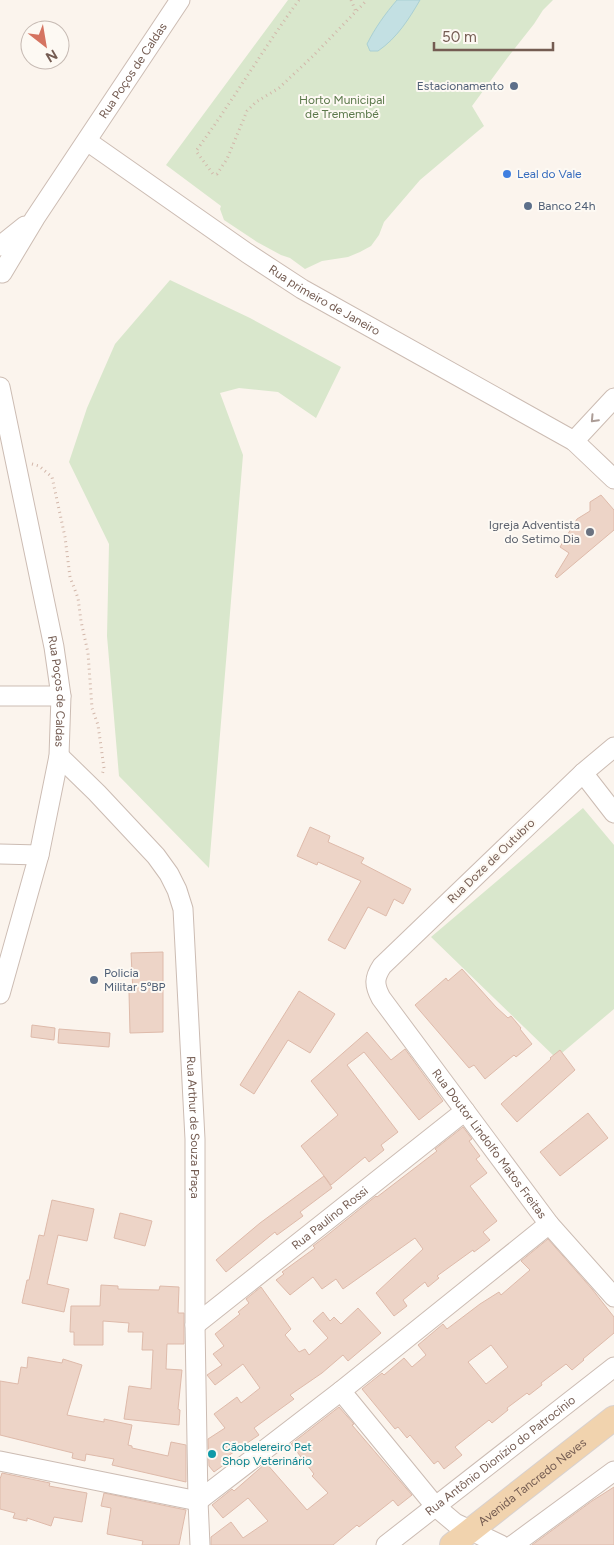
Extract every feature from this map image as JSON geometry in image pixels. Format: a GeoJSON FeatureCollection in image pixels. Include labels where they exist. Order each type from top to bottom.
{"type":"FeatureCollection","features":[{"type":"Feature","properties":{"kind":"main road","name":"Avenida Tancredo Neves"},"geometry":{"type":"LineString","coordinates":[[452,1545],[614,1418]]}},
{"type":"Feature","properties":{"kind":"street","name":"Rua Poços de Caldas"},"geometry":{"type":"LineString","coordinates":[[1,274],[180,0]]}},
{"type":"Feature","properties":{"kind":"street","name":"Rua primeiro de Janeiro"},"geometry":{"type":"LineString","coordinates":[[87,141],[247,253],[302,289],[574,441]]}},
{"type":"Feature","properties":{"kind":"street"},"geometry":{"type":"LineString","coordinates":[[0,246],[36,218]]}},
{"type":"Feature","properties":{"kind":"street"},"geometry":{"type":"LineString","coordinates":[[0,252],[5,263],[1,274]]}},
{"type":"Feature","properties":{"kind":"street","name":"Rua Poços de Caldas"},"geometry":{"type":"LineString","coordinates":[[0,387],[54,647],[60,696],[59,756],[39,855],[0,994]]}},
{"type":"Feature","properties":{"kind":"street"},"geometry":{"type":"LineString","coordinates":[[614,398],[574,441],[614,480]]}},
{"type":"Feature","properties":{"kind":"street"},"geometry":{"type":"LineString","coordinates":[[0,696],[60,696]]}},
{"type":"Feature","properties":{"kind":"street","name":"Rua Doze de Outubro"},"geometry":{"type":"LineString","coordinates":[[376,981],[377,973],[382,966],[583,773],[614,747]]}},
{"type":"Feature","properties":{"kind":"street","name":"Rua Arthur de Souza Praça"},"geometry":{"type":"LineString","coordinates":[[59,756],[97,793],[156,856],[169,874],[183,909],[195,1139],[195,1325],[200,1545]]}},
{"type":"Feature","properties":{"kind":"street"},"geometry":{"type":"LineString","coordinates":[[583,773],[614,813]]}},
{"type":"Feature","properties":{"kind":"street"},"geometry":{"type":"LineString","coordinates":[[0,854],[39,855]]}},
{"type":"Feature","properties":{"kind":"street","name":"Rua Doutor Lindolfo Matos Freitas"},"geometry":{"type":"LineString","coordinates":[[376,981],[377,990],[381,998],[548,1224],[614,1297]]}},
{"type":"Feature","properties":{"kind":"street","name":"Rua Paulino Rossi"},"geometry":{"type":"LineString","coordinates":[[195,1325],[465,1111]]}},
{"type":"Feature","properties":{"kind":"street"},"geometry":{"type":"LineString","coordinates":[[0,1462],[198,1502],[341,1391],[548,1224]]}},
{"type":"Feature","properties":{"kind":"street","name":"Rua Antônio Dionízio do Patrocínio"},"geometry":{"type":"LineString","coordinates":[[386,1545],[614,1367]]}},
{"type":"Feature","properties":{"kind":"street"},"geometry":{"type":"LineString","coordinates":[[341,1391],[436,1507],[455,1523],[502,1545]]}},
{"type":"Feature","properties":{"kind":"street"},"geometry":{"type":"LineString","coordinates":[[513,1545],[614,1471]]}},
{"type":"Feature","properties":{"kind":"path"},"geometry":{"type":"LineString","coordinates":[[298,0],[196,151],[213,174],[217,174],[227,159],[247,111],[256,102],[279,88],[367,0]]}},
{"type":"Feature","properties":{"kind":"path"},"geometry":{"type":"LineString","coordinates":[[351,0],[356,12]]}},
{"type":"Feature","properties":{"kind":"path"},"geometry":{"type":"LineString","coordinates":[[16,460],[39,466],[52,477],[65,537],[70,577],[78,598],[88,652],[92,708],[98,726],[104,768],[97,793]]}},
{"type":"Feature","properties":{"kind":"green space","name":"Horto Municipal de Tremembé"},"geometry":{"type":"Polygon","coordinates":[[[288,0],[553,0],[543,10],[472,106],[484,126],[420,180],[384,222],[379,235],[371,246],[348,257],[322,261],[305,269],[290,258],[257,242],[224,220],[220,209],[221,206],[166,165],[288,0]]]}},
{"type":"Feature","properties":{"kind":"green space"},"geometry":{"type":"Polygon","coordinates":[[[170,280],[250,318],[341,367],[316,418],[278,392],[239,388],[220,393],[243,455],[209,868],[119,776],[107,636],[109,544],[69,462],[87,408],[115,344],[170,280]]]}},
{"type":"Feature","properties":{"kind":"green space"},"geometry":{"type":"Polygon","coordinates":[[[583,808],[614,845],[614,1009],[556,1058],[431,937],[583,808]]]}},
{"type":"Feature","properties":{"kind":"water"},"geometry":{"type":"Polygon","coordinates":[[[397,0],[420,0],[397,34],[378,51],[370,51],[367,44],[370,38],[380,21],[397,0]]]}},
{"type":"Feature","properties":{"kind":"building","name":"Igreja Adventista do Setimo Dia"},"geometry":{"type":"Polygon","coordinates":[[[601,495],[614,510],[614,530],[557,578],[555,576],[569,553],[560,547],[577,519],[590,511],[590,502],[601,495]]]}},
{"type":"Feature","properties":{"kind":"building"},"geometry":{"type":"Polygon","coordinates":[[[310,827],[330,836],[328,842],[364,858],[361,863],[411,889],[403,904],[394,899],[386,916],[368,907],[345,949],[328,940],[361,881],[318,862],[317,865],[297,856],[310,827]]]}},
{"type":"Feature","properties":{"kind":"building"},"geometry":{"type":"Polygon","coordinates":[[[163,952],[163,1032],[130,1033],[129,992],[133,992],[131,953],[163,952]]]}},
{"type":"Feature","properties":{"kind":"building"},"geometry":{"type":"Polygon","coordinates":[[[462,969],[496,1007],[508,1018],[511,1016],[532,1044],[516,1057],[514,1055],[485,1079],[474,1065],[469,1068],[415,1005],[446,978],[448,981],[462,969]]]}},
{"type":"Feature","properties":{"kind":"building"},"geometry":{"type":"Polygon","coordinates":[[[299,991],[335,1014],[310,1053],[288,1040],[254,1094],[240,1085],[299,991]]]}},
{"type":"Feature","properties":{"kind":"building"},"geometry":{"type":"Polygon","coordinates":[[[32,1025],[55,1028],[54,1040],[31,1037],[32,1025]]]}},
{"type":"Feature","properties":{"kind":"building"},"geometry":{"type":"Polygon","coordinates":[[[59,1029],[110,1033],[109,1047],[58,1043],[59,1029]]]}},
{"type":"Feature","properties":{"kind":"building"},"geometry":{"type":"Polygon","coordinates":[[[367,1032],[391,1060],[405,1049],[443,1101],[419,1120],[364,1052],[347,1065],[398,1132],[381,1145],[384,1150],[369,1162],[365,1157],[331,1185],[301,1146],[338,1115],[311,1081],[367,1032]]]}},
{"type":"Feature","properties":{"kind":"building"},"geometry":{"type":"Polygon","coordinates":[[[560,1050],[575,1070],[517,1122],[501,1104],[560,1050]]]}},
{"type":"Feature","properties":{"kind":"building"},"geometry":{"type":"Polygon","coordinates":[[[588,1113],[608,1138],[560,1176],[540,1152],[588,1113]]]}},
{"type":"Feature","properties":{"kind":"building"},"geometry":{"type":"Polygon","coordinates":[[[463,1127],[472,1139],[469,1141],[480,1156],[476,1159],[487,1173],[470,1186],[497,1221],[483,1232],[490,1240],[437,1276],[439,1278],[428,1287],[425,1282],[403,1300],[407,1306],[394,1316],[376,1293],[423,1249],[415,1238],[343,1289],[336,1279],[322,1289],[313,1277],[290,1295],[276,1280],[284,1274],[282,1272],[315,1248],[313,1246],[437,1151],[435,1149],[463,1127]]]}},
{"type":"Feature","properties":{"kind":"building"},"geometry":{"type":"Polygon","coordinates":[[[324,1176],[332,1188],[300,1212],[303,1216],[277,1235],[275,1232],[226,1272],[216,1260],[260,1223],[324,1176]]]}},
{"type":"Feature","properties":{"kind":"building"},"geometry":{"type":"Polygon","coordinates":[[[52,1200],[94,1209],[87,1241],[58,1235],[47,1284],[69,1289],[64,1312],[22,1303],[39,1235],[44,1236],[52,1200]]]}},
{"type":"Feature","properties":{"kind":"building"},"geometry":{"type":"Polygon","coordinates":[[[120,1213],[152,1221],[145,1246],[114,1238],[120,1213]]]}},
{"type":"Feature","properties":{"kind":"building"},"geometry":{"type":"Polygon","coordinates":[[[548,1239],[614,1317],[614,1333],[572,1370],[566,1364],[529,1395],[527,1393],[507,1408],[508,1410],[492,1423],[489,1420],[455,1447],[462,1455],[444,1469],[438,1461],[434,1464],[410,1435],[407,1438],[398,1427],[395,1429],[362,1389],[382,1373],[384,1375],[404,1358],[412,1367],[426,1355],[418,1345],[443,1324],[447,1329],[499,1292],[501,1295],[530,1270],[521,1261],[548,1239]],[[491,1345],[468,1362],[486,1384],[508,1367],[491,1345]]]}},
{"type":"Feature","properties":{"kind":"building"},"geometry":{"type":"Polygon","coordinates":[[[101,1285],[118,1286],[118,1289],[159,1290],[160,1286],[179,1287],[178,1313],[184,1313],[184,1344],[167,1344],[166,1369],[182,1370],[178,1409],[180,1410],[179,1425],[124,1419],[129,1386],[151,1389],[153,1350],[142,1350],[143,1332],[128,1332],[129,1323],[103,1321],[103,1345],[74,1345],[74,1332],[70,1332],[71,1306],[100,1306],[101,1285]]]}},
{"type":"Feature","properties":{"kind":"building"},"geometry":{"type":"Polygon","coordinates":[[[261,1287],[291,1329],[285,1335],[299,1352],[305,1349],[309,1355],[328,1338],[313,1321],[323,1312],[330,1321],[334,1317],[341,1324],[358,1308],[381,1333],[348,1361],[343,1355],[322,1373],[290,1395],[294,1399],[254,1428],[259,1435],[222,1460],[225,1464],[214,1472],[209,1466],[208,1439],[225,1428],[214,1414],[237,1397],[241,1403],[260,1388],[243,1364],[215,1385],[207,1375],[222,1365],[213,1354],[224,1346],[215,1334],[240,1314],[238,1312],[249,1303],[246,1299],[261,1287]]]}},
{"type":"Feature","properties":{"kind":"building"},"geometry":{"type":"Polygon","coordinates":[[[28,1357],[62,1363],[63,1359],[82,1365],[67,1415],[104,1422],[104,1419],[132,1425],[128,1445],[132,1446],[132,1448],[168,1456],[171,1442],[186,1445],[186,1482],[112,1465],[114,1459],[86,1454],[85,1461],[72,1458],[73,1453],[0,1435],[0,1381],[18,1384],[21,1367],[27,1368],[28,1357]]]}},
{"type":"Feature","properties":{"kind":"building"},"geometry":{"type":"Polygon","coordinates":[[[339,1407],[412,1495],[398,1506],[393,1500],[359,1527],[357,1525],[333,1545],[211,1545],[211,1537],[231,1522],[243,1538],[268,1521],[248,1498],[223,1518],[212,1505],[232,1489],[234,1491],[266,1463],[307,1510],[328,1493],[312,1476],[314,1474],[291,1444],[339,1407]]]}},
{"type":"Feature","properties":{"kind":"building"},"geometry":{"type":"Polygon","coordinates":[[[2,1473],[50,1483],[49,1486],[87,1493],[82,1522],[54,1517],[51,1526],[27,1518],[27,1521],[13,1518],[15,1513],[0,1509],[0,1479],[2,1473]]]}},
{"type":"Feature","properties":{"kind":"building"},"geometry":{"type":"Polygon","coordinates":[[[614,1487],[614,1545],[532,1545],[592,1501],[614,1487]]]}},
{"type":"Feature","properties":{"kind":"building"},"geometry":{"type":"Polygon","coordinates":[[[104,1493],[186,1510],[179,1545],[142,1545],[143,1541],[107,1534],[111,1508],[101,1506],[104,1493]]]}},
{"type":"Feature","properties":{"kind":"place","name":"Estacionamento"},"geometry":{"type":"Point","coordinates":[514,86]}},
{"type":"Feature","properties":{"kind":"place","name":"Leal do Vale"},"geometry":{"type":"Point","coordinates":[507,174]}},
{"type":"Feature","properties":{"kind":"place","name":"Banco 24h"},"geometry":{"type":"Point","coordinates":[528,206]}},
{"type":"Feature","properties":{"kind":"place","name":"Igreja Adventista do Setimo Dia"},"geometry":{"type":"Point","coordinates":[590,532]}},
{"type":"Feature","properties":{"kind":"place","name":"Policia Militar 5ºBP"},"geometry":{"type":"Point","coordinates":[94,980]}},
{"type":"Feature","properties":{"kind":"place","name":"Cãobelereiro Pet Shop Veterinário"},"geometry":{"type":"Point","coordinates":[212,1454]}}]}
